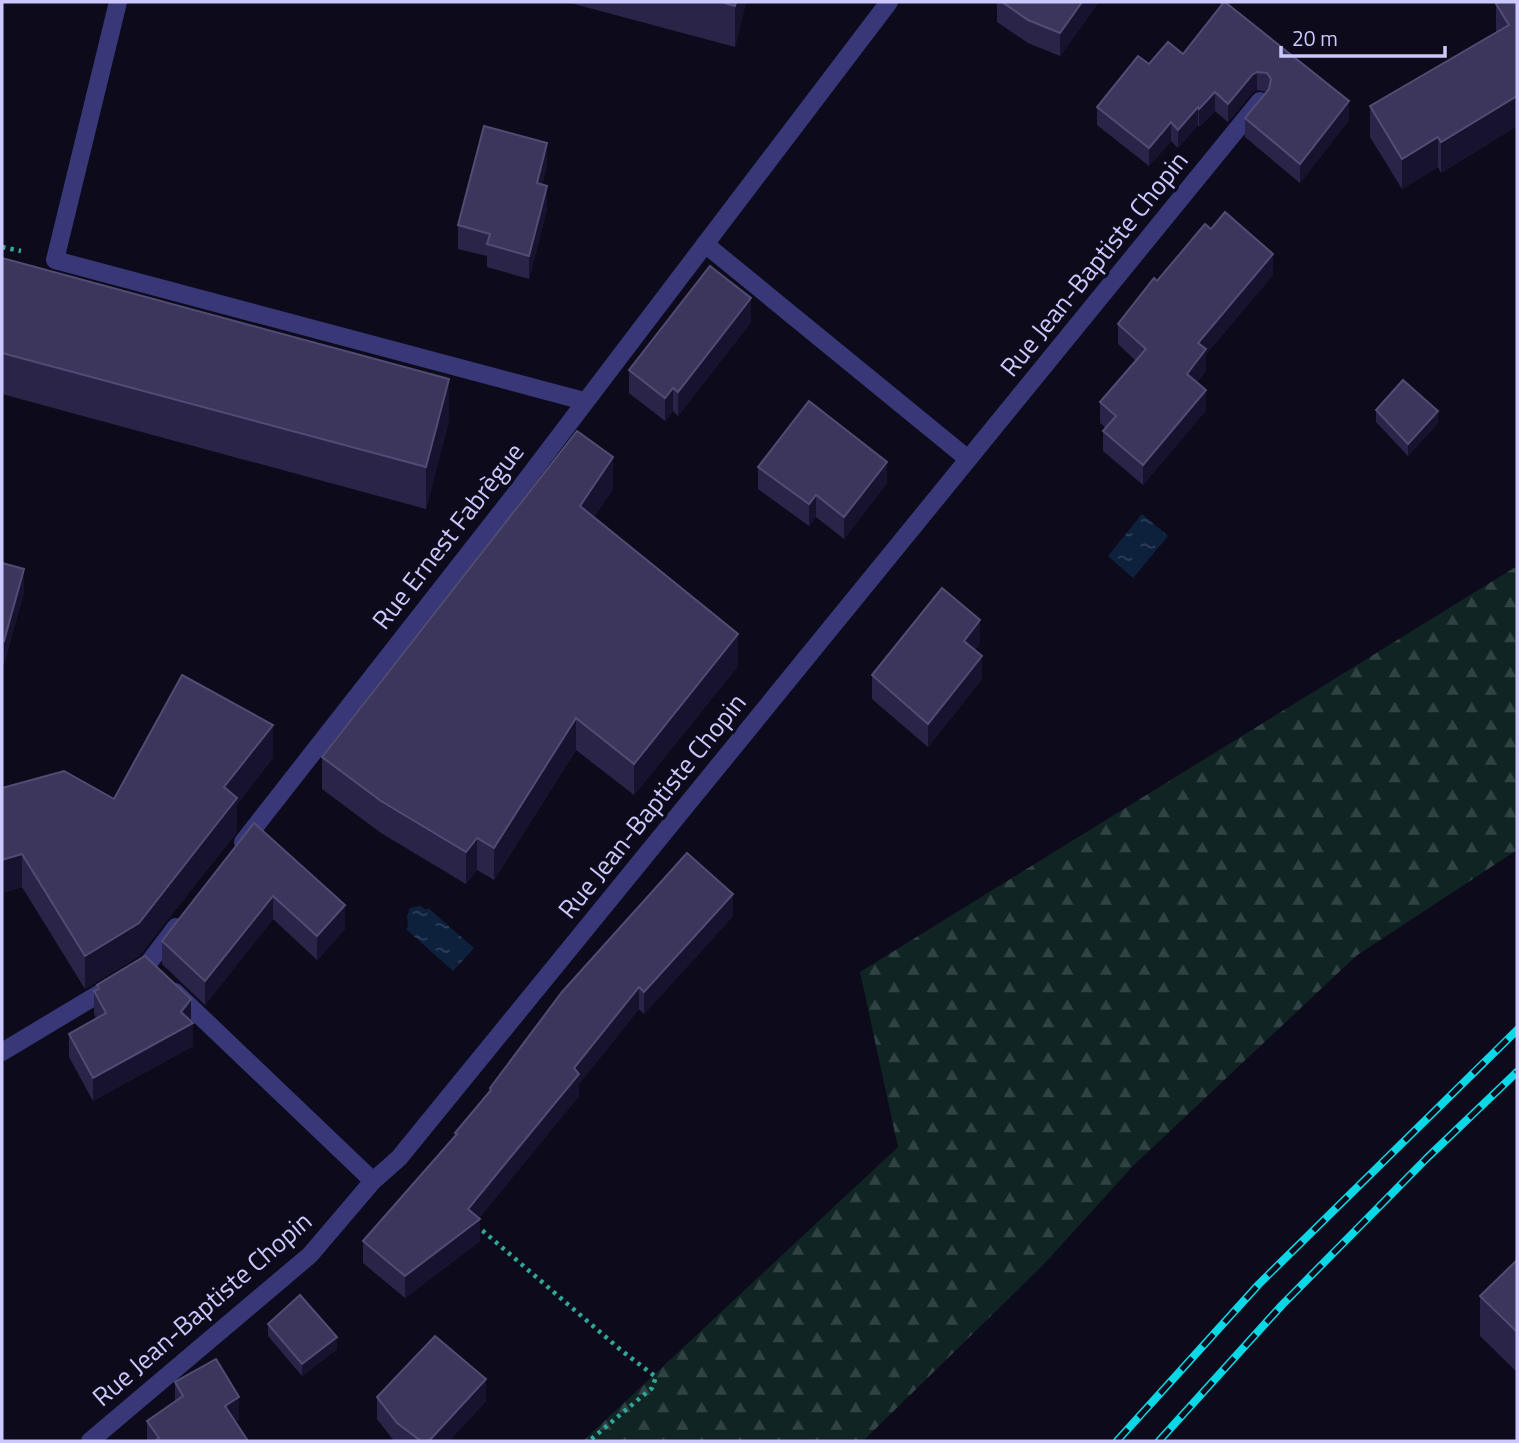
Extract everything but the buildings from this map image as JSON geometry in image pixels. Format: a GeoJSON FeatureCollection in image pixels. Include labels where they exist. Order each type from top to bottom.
{"type":"FeatureCollection","features":[{"type":"Feature","properties":{"kind":"street"},"geometry":{"type":"LineString","coordinates":[[118,2],[55,260],[584,401]]}},
{"type":"Feature","properties":{"kind":"street","name":"Rue Ernest Fabrègue"},"geometry":{"type":"LineString","coordinates":[[232,856],[520,488],[889,2]]}},
{"type":"Feature","properties":{"kind":"street","name":"Rue Jean-Baptiste Chopin"},"geometry":{"type":"LineString","coordinates":[[90,1441],[310,1255],[373,1181],[399,1158],[1260,101]]}},
{"type":"Feature","properties":{"kind":"street"},"geometry":{"type":"LineString","coordinates":[[705,244],[968,459]]}},
{"type":"Feature","properties":{"kind":"street"},"geometry":{"type":"LineString","coordinates":[[2,1052],[157,974],[189,911]]}},
{"type":"Feature","properties":{"kind":"street"},"geometry":{"type":"LineString","coordinates":[[157,974],[373,1181]]}},
{"type":"Feature","properties":{"kind":"path"},"geometry":{"type":"LineString","coordinates":[[470,1220],[656,1377],[652,1388],[589,1441]]}},
{"type":"Feature","properties":{"kind":"green space"},"geometry":{"type":"Polygon","coordinates":[[[1517,566],[1517,850],[1356,956],[1133,1166],[1044,1264],[863,1441],[583,1441],[898,1147],[860,972],[1517,566]]]}},
{"type":"Feature","properties":{"kind":"water"},"geometry":{"type":"Polygon","coordinates":[[[1142,514],[1168,536],[1133,578],[1108,556],[1142,514]]]}},
{"type":"Feature","properties":{"kind":"water"},"geometry":{"type":"Polygon","coordinates":[[[421,906],[426,910],[428,908],[474,948],[453,971],[406,929],[410,908],[421,906]]]}},
{"type":"Feature","properties":{"kind":"railway"},"geometry":{"type":"LineString","coordinates":[[1117,1441],[1259,1284],[1517,1030]]}},
{"type":"Feature","properties":{"kind":"railway"},"geometry":{"type":"LineString","coordinates":[[1159,1441],[1282,1305],[1427,1158],[1517,1072]]}}]}
